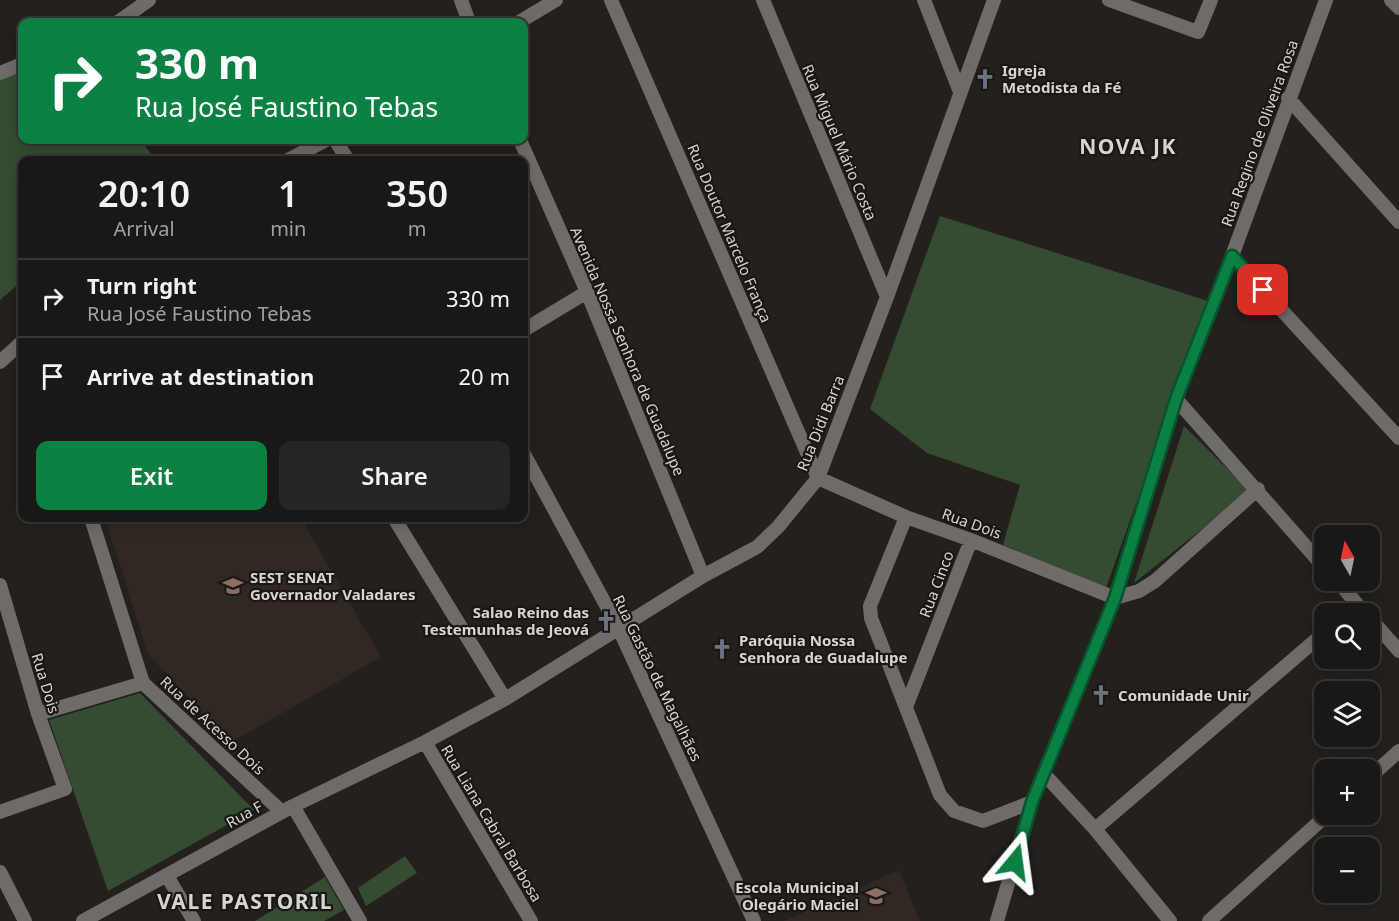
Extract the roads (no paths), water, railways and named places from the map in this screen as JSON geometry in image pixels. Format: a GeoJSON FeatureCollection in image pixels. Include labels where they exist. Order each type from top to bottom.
{"type":"FeatureCollection","features":[{"type":"Feature","properties":{"kind":"street"},"geometry":{"type":"LineString","coordinates":[[124,18],[149,0]]}},
{"type":"Feature","properties":{"kind":"street"},"geometry":{"type":"LineString","coordinates":[[460,0],[467,18]]}},
{"type":"Feature","properties":{"kind":"street"},"geometry":{"type":"LineString","coordinates":[[526,18],[556,0]]}},
{"type":"Feature","properties":{"kind":"street","name":"Rua Doutor Marcelo França"},"geometry":{"type":"LineString","coordinates":[[611,0],[818,478]]}},
{"type":"Feature","properties":{"kind":"street","name":"Rua Miguel Mário Costa"},"geometry":{"type":"LineString","coordinates":[[763,0],[887,297]]}},
{"type":"Feature","properties":{"kind":"street"},"geometry":{"type":"LineString","coordinates":[[924,0],[960,92]]}},
{"type":"Feature","properties":{"kind":"street","name":"Rua Didi Barra"},"geometry":{"type":"LineString","coordinates":[[425,742],[505,699],[703,576],[757,547],[778,527],[818,478],[887,297],[994,0]]}},
{"type":"Feature","properties":{"kind":"street"},"geometry":{"type":"LineString","coordinates":[[1109,0],[1198,32],[1210,0]]}},
{"type":"Feature","properties":{"kind":"street","name":"Rua Regino de Oliveira Rosa"},"geometry":{"type":"LineString","coordinates":[[997,921],[1032,802],[1115,598],[1176,399],[1232,256],[1288,98],[1326,0]]}},
{"type":"Feature","properties":{"kind":"street"},"geometry":{"type":"LineString","coordinates":[[1391,0],[1399,9]]}},
{"type":"Feature","properties":{"kind":"street"},"geometry":{"type":"LineString","coordinates":[[0,72],[18,65]]}},
{"type":"Feature","properties":{"kind":"street"},"geometry":{"type":"LineString","coordinates":[[1288,98],[1399,222]]}},
{"type":"Feature","properties":{"kind":"street"},"geometry":{"type":"LineString","coordinates":[[296,156],[318,144]]}},
{"type":"Feature","properties":{"kind":"street","name":"Avenida Nossa Senhora de Guadalupe"},"geometry":{"type":"LineString","coordinates":[[528,158],[587,292],[703,576]]}},
{"type":"Feature","properties":{"kind":"street"},"geometry":{"type":"LineString","coordinates":[[1232,256],[1399,438]]}},
{"type":"Feature","properties":{"kind":"street"},"geometry":{"type":"LineString","coordinates":[[528,328],[587,292]]}},
{"type":"Feature","properties":{"kind":"street"},"geometry":{"type":"LineString","coordinates":[[0,362],[18,346]]}},
{"type":"Feature","properties":{"kind":"street"},"geometry":{"type":"LineString","coordinates":[[1176,399],[1258,489],[1314,555]]}},
{"type":"Feature","properties":{"kind":"street","name":"Rua Gastão de Magalhães"},"geometry":{"type":"LineString","coordinates":[[528,461],[619,629],[754,921]]}},
{"type":"Feature","properties":{"kind":"street","name":"Rua Dois"},"geometry":{"type":"LineString","coordinates":[[818,478],[906,517],[971,540],[1115,598]]}},
{"type":"Feature","properties":{"kind":"street"},"geometry":{"type":"LineString","coordinates":[[1115,598],[1139,591],[1155,581],[1258,489]]}},
{"type":"Feature","properties":{"kind":"street"},"geometry":{"type":"LineString","coordinates":[[906,517],[870,606],[871,618],[940,795],[954,811],[983,821],[1032,802]]}},
{"type":"Feature","properties":{"kind":"street","name":"Rua de Acesso Dois"},"geometry":{"type":"LineString","coordinates":[[92,522],[143,683],[288,809],[360,921]]}},
{"type":"Feature","properties":{"kind":"street"},"geometry":{"type":"LineString","coordinates":[[396,522],[505,699]]}},
{"type":"Feature","properties":{"kind":"street","name":"Rua Cinco"},"geometry":{"type":"LineString","coordinates":[[906,707],[971,540]]}},
{"type":"Feature","properties":{"kind":"street","name":"Rua Dois"},"geometry":{"type":"LineString","coordinates":[[0,585],[38,714],[65,789],[0,812]]}},
{"type":"Feature","properties":{"kind":"street"},"geometry":{"type":"LineString","coordinates":[[1380,629],[1399,651]]}},
{"type":"Feature","properties":{"kind":"street"},"geometry":{"type":"LineString","coordinates":[[1095,830],[1314,642]]}},
{"type":"Feature","properties":{"kind":"street"},"geometry":{"type":"LineString","coordinates":[[38,714],[143,683]]}},
{"type":"Feature","properties":{"kind":"street","name":"Rua F"},"geometry":{"type":"LineString","coordinates":[[83,921],[288,809],[425,742]]}},
{"type":"Feature","properties":{"kind":"street","name":"Rua Liana Cabral Barbosa"},"geometry":{"type":"LineString","coordinates":[[425,742],[531,921]]}},
{"type":"Feature","properties":{"kind":"street"},"geometry":{"type":"LineString","coordinates":[[1380,768],[1399,751]]}},
{"type":"Feature","properties":{"kind":"street"},"geometry":{"type":"LineString","coordinates":[[1044,774],[1095,830],[1170,921]]}},
{"type":"Feature","properties":{"kind":"street"},"geometry":{"type":"LineString","coordinates":[[1209,921],[1316,825]]}},
{"type":"Feature","properties":{"kind":"street"},"geometry":{"type":"LineString","coordinates":[[0,872],[25,921]]}},
{"type":"Feature","properties":{"kind":"street"},"geometry":{"type":"LineString","coordinates":[[166,876],[194,921]]}},
{"type":"Feature","properties":{"kind":"place","name":"Igreja Metodista da Fé"},"geometry":{"type":"Point","coordinates":[985,79]}},
{"type":"Feature","properties":{"kind":"place","name":"SEST SENAT Governador Valadares"},"geometry":{"type":"Point","coordinates":[233,586]}},
{"type":"Feature","properties":{"kind":"place","name":"Salao Reino das Testemunhas de Jeová"},"geometry":{"type":"Point","coordinates":[606,621]}},
{"type":"Feature","properties":{"kind":"place","name":"Paróquia Nossa Senhora de Guadalupe"},"geometry":{"type":"Point","coordinates":[722,649]}},
{"type":"Feature","properties":{"kind":"place","name":"Comunidade Unir"},"geometry":{"type":"Point","coordinates":[1101,695]}},
{"type":"Feature","properties":{"kind":"place","name":"Escola Municipal Olegário Maciel"},"geometry":{"type":"Point","coordinates":[876,896]}},
{"type":"Feature","properties":{"kind":"district","name":"NOVA JK"},"geometry":{"type":"Point","coordinates":[1128,146]}},
{"type":"Feature","properties":{"kind":"district","name":"VALE PASTORIL"},"geometry":{"type":"Point","coordinates":[245,901]}}]}
